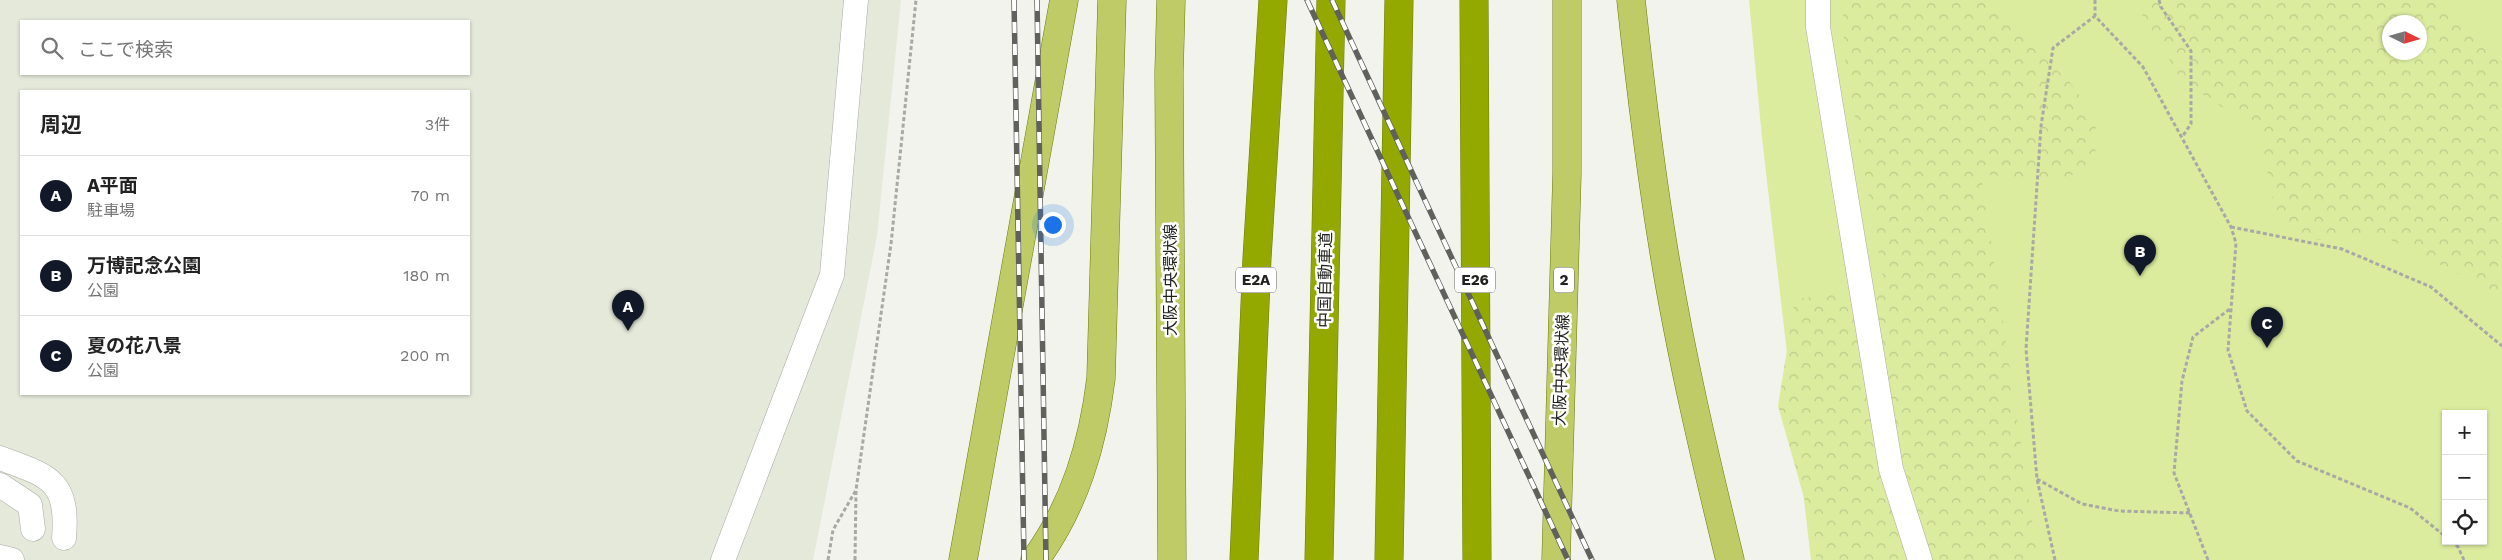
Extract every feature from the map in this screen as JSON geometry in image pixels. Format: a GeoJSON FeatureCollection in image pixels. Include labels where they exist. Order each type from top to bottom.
{"type":"FeatureCollection","features":[{"type":"Feature","properties":{"kind":"highway","name":"E2A"},"geometry":{"type":"LineString","coordinates":[[1244,560],[1256,258],[1273,0]]}},
{"type":"Feature","properties":{"kind":"highway","name":"中国自動車道"},"geometry":{"type":"LineString","coordinates":[[1319,560],[1331,0]]}},
{"type":"Feature","properties":{"kind":"highway"},"geometry":{"type":"LineString","coordinates":[[1389,560],[1399,0]]}},
{"type":"Feature","properties":{"kind":"highway","name":"E26"},"geometry":{"type":"LineString","coordinates":[[1474,0],[1477,560]]}},
{"type":"Feature","properties":{"kind":"main road"},"geometry":{"type":"LineString","coordinates":[[963,560],[1064,0]]}},
{"type":"Feature","properties":{"kind":"main road"},"geometry":{"type":"LineString","coordinates":[[1035,560],[1052,537],[1071,498],[1085,461],[1096,420],[1101,378],[1112,0]]}},
{"type":"Feature","properties":{"kind":"main road","name":"大阪中央環状線"},"geometry":{"type":"LineString","coordinates":[[1171,0],[1169,73],[1172,560]]}},
{"type":"Feature","properties":{"kind":"main road","name":"大阪中央環状線"},"geometry":{"type":"LineString","coordinates":[[1556,560],[1567,173],[1567,0]]}},
{"type":"Feature","properties":{"kind":"main road"},"geometry":{"type":"LineString","coordinates":[[1631,0],[1641,101],[1664,253],[1698,428],[1730,560]]}},
{"type":"Feature","properties":{"kind":"lane"},"geometry":{"type":"LineString","coordinates":[[723,560],[832,275],[856,0]]}},
{"type":"Feature","properties":{"kind":"lane"},"geometry":{"type":"LineString","coordinates":[[1818,0],[1818,27],[1891,469],[1920,560]]}},
{"type":"Feature","properties":{"kind":"lane"},"geometry":{"type":"LineString","coordinates":[[0,458],[39,472],[57,486],[66,513],[64,538]]}},
{"type":"Feature","properties":{"kind":"lane"},"geometry":{"type":"LineString","coordinates":[[0,484],[30,505],[33,529]]}},
{"type":"Feature","properties":{"kind":"lane"},"geometry":{"type":"LineString","coordinates":[[0,557],[12,560]]}},
{"type":"Feature","properties":{"kind":"path"},"geometry":{"type":"LineString","coordinates":[[854,560],[856,490],[891,244],[916,0]]}},
{"type":"Feature","properties":{"kind":"path"},"geometry":{"type":"LineString","coordinates":[[2095,0],[2095,16],[2143,67],[2231,227],[2236,243],[2228,350],[2247,411],[2297,461],[2410,508],[2442,534]]}},
{"type":"Feature","properties":{"kind":"path"},"geometry":{"type":"LineString","coordinates":[[2159,0],[2161,7],[2191,51],[2191,124],[2182,137]]}},
{"type":"Feature","properties":{"kind":"path"},"geometry":{"type":"LineString","coordinates":[[2055,560],[2037,479],[2026,349],[2041,126],[2053,48],[2095,16]]}},
{"type":"Feature","properties":{"kind":"path"},"geometry":{"type":"LineString","coordinates":[[2231,227],[2342,249],[2413,279],[2431,287],[2502,346]]}},
{"type":"Feature","properties":{"kind":"path"},"geometry":{"type":"LineString","coordinates":[[2208,560],[2174,473],[2182,381],[2193,337],[2231,307]]}},
{"type":"Feature","properties":{"kind":"path"},"geometry":{"type":"LineString","coordinates":[[2037,479],[2082,504],[2119,511],[2191,513]]}},
{"type":"Feature","properties":{"kind":"path"},"geometry":{"type":"LineString","coordinates":[[828,560],[833,530],[856,490]]}},
{"type":"Feature","properties":{"kind":"path"},"geometry":{"type":"LineString","coordinates":[[2456,545],[2464,560]]}},
{"type":"Feature","properties":{"kind":"shaded area"},"geometry":{"type":"Polygon","coordinates":[[[0,0],[901,0],[877,236],[813,560],[0,560],[0,0]]]}},
{"type":"Feature","properties":{"kind":"green space"},"geometry":{"type":"Polygon","coordinates":[[[1749,0],[2502,0],[2502,560],[1811,560],[1762,138],[1749,0]]]}},
{"type":"Feature","properties":{"kind":"green space"},"geometry":{"type":"Polygon","coordinates":[[[1842,0],[1981,0],[2069,81],[2096,118],[2095,166],[2055,182],[1981,174],[2038,560],[1816,560],[1816,540],[1778,406],[1795,299],[1885,289],[1845,60],[1842,0]]]}},
{"type":"Feature","properties":{"kind":"green space"},"geometry":{"type":"Polygon","coordinates":[[[2133,0],[2433,0],[2502,65],[2502,300],[2496,293],[2377,233],[2301,242],[2276,216],[2260,132],[2182,81],[2133,0]]]}},
{"type":"Feature","properties":{"kind":"railway"},"geometry":{"type":"LineString","coordinates":[[1014,0],[1024,560]]}},
{"type":"Feature","properties":{"kind":"railway"},"geometry":{"type":"LineString","coordinates":[[1037,0],[1046,560]]}},
{"type":"Feature","properties":{"kind":"railway"},"geometry":{"type":"LineString","coordinates":[[1307,0],[1568,560]]}},
{"type":"Feature","properties":{"kind":"railway"},"geometry":{"type":"LineString","coordinates":[[1332,0],[1592,560]]}},
{"type":"Feature","properties":{"kind":"place","name":"万博記念公園"},"geometry":{"type":"Point","coordinates":[2140,276]}},
{"type":"Feature","properties":{"kind":"place","name":"A平面"},"geometry":{"type":"Point","coordinates":[628,331]}},
{"type":"Feature","properties":{"kind":"place","name":"夏の花八景"},"geometry":{"type":"Point","coordinates":[2267,348]}}]}
